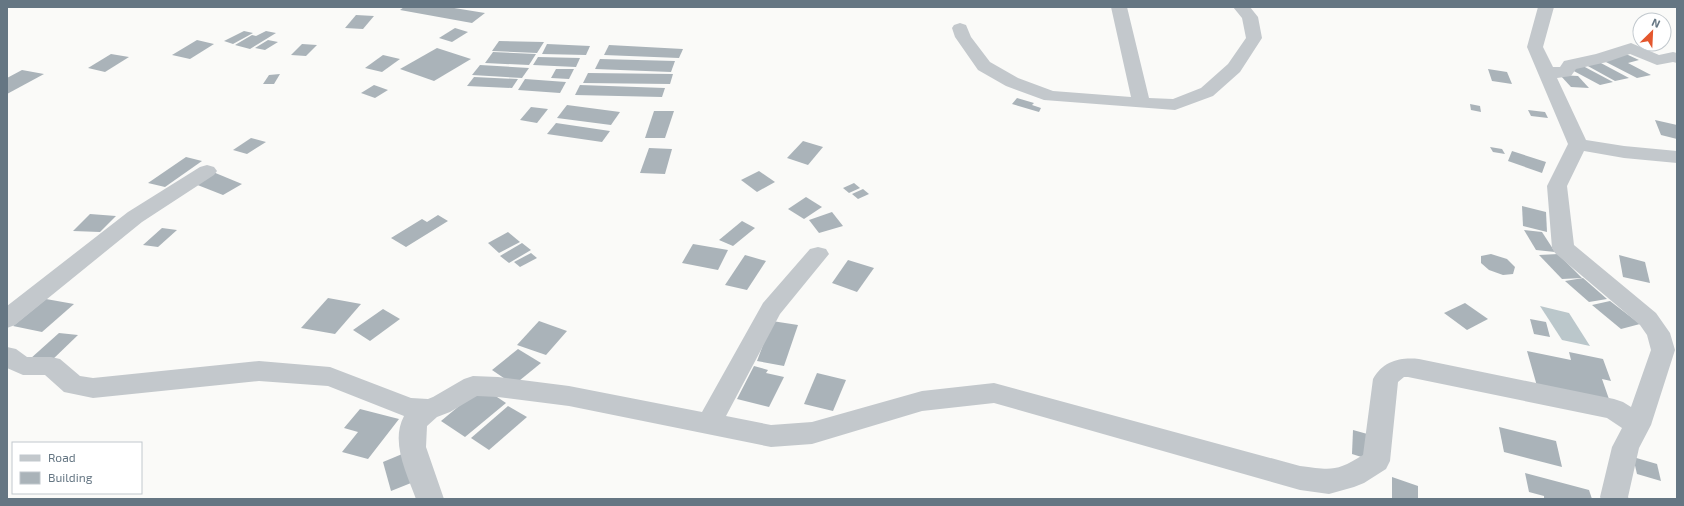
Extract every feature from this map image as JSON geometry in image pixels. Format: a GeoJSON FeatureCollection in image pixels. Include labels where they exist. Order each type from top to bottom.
{"type":"FeatureCollection","features":[{"type":"Feature","properties":{"kind":"street"},"geometry":{"type":"LineString","coordinates":[[1120,7],[1141,103]]}},
{"type":"Feature","properties":{"kind":"street"},"geometry":{"type":"LineString","coordinates":[[960,28],[963,37],[984,66],[1012,82],[1050,96],[1175,105],[1207,92],[1234,68],[1254,38],[1250,17],[1241,7]]}},
{"type":"Feature","properties":{"kind":"street"},"geometry":{"type":"LineString","coordinates":[[1546,7],[1535,47],[1578,144]]}},
{"type":"Feature","properties":{"kind":"street"},"geometry":{"type":"LineString","coordinates":[[1546,73],[1565,72],[1570,65],[1601,58],[1631,48],[1657,60],[1673,57],[1677,58]]}},
{"type":"Feature","properties":{"kind":"street"},"geometry":{"type":"LineString","coordinates":[[1578,144],[1624,152],[1677,157]]}},
{"type":"Feature","properties":{"kind":"street"},"geometry":{"type":"LineString","coordinates":[[1578,144],[1557,186],[1563,248],[1648,319],[1658,333],[1663,350],[1638,425],[1626,447],[1614,496],[1615,499]]}},
{"type":"Feature","properties":{"kind":"street"},"geometry":{"type":"LineString","coordinates":[[7,319],[135,217],[207,171]]}},
{"type":"Feature","properties":{"kind":"street"},"geometry":{"type":"LineString","coordinates":[[709,423],[771,309],[818,254]]}},
{"type":"Feature","properties":{"kind":"street"},"geometry":{"type":"LineString","coordinates":[[7,356],[23,366],[51,366],[72,385],[93,388],[259,371],[330,377],[410,408],[428,409],[441,405],[472,386],[498,387],[570,396],[770,436],[812,433],[922,401],[994,393],[1300,478],[1329,482],[1354,475],[1376,461],[1386,379],[1394,370],[1403,367],[1614,409],[1638,425]]}},
{"type":"Feature","properties":{"kind":"street"},"geometry":{"type":"LineString","coordinates":[[428,409],[414,422],[412,447],[430,499]]}},
{"type":"Feature","properties":{"kind":"shaded area"},"geometry":{"type":"Polygon","coordinates":[[[1540,306],[1569,313],[1590,346],[1562,340],[1540,306]]]}},
{"type":"Feature","properties":{"kind":"building"},"geometry":{"type":"Polygon","coordinates":[[[404,7],[448,7],[485,13],[472,23],[400,10],[404,7]]]}},
{"type":"Feature","properties":{"kind":"building"},"geometry":{"type":"Polygon","coordinates":[[[356,15],[374,16],[363,29],[345,28],[356,15]]]}},
{"type":"Feature","properties":{"kind":"building"},"geometry":{"type":"Polygon","coordinates":[[[455,28],[468,32],[452,42],[439,38],[455,28]]]}},
{"type":"Feature","properties":{"kind":"building"},"geometry":{"type":"Polygon","coordinates":[[[244,31],[253,33],[233,44],[224,41],[244,31]]]}},
{"type":"Feature","properties":{"kind":"building"},"geometry":{"type":"Polygon","coordinates":[[[266,31],[276,33],[250,49],[235,45],[252,35],[256,36],[266,31]]]}},
{"type":"Feature","properties":{"kind":"building"},"geometry":{"type":"Polygon","coordinates":[[[197,40],[214,44],[190,59],[172,55],[197,40]]]}},
{"type":"Feature","properties":{"kind":"building"},"geometry":{"type":"Polygon","coordinates":[[[268,40],[278,42],[265,50],[255,48],[268,40]]]}},
{"type":"Feature","properties":{"kind":"building"},"geometry":{"type":"Polygon","coordinates":[[[499,41],[544,42],[537,53],[492,51],[499,41]]]}},
{"type":"Feature","properties":{"kind":"building"},"geometry":{"type":"Polygon","coordinates":[[[302,44],[317,45],[306,56],[291,55],[302,44]]]}},
{"type":"Feature","properties":{"kind":"building"},"geometry":{"type":"Polygon","coordinates":[[[547,44],[590,46],[586,55],[542,54],[547,44]]]}},
{"type":"Feature","properties":{"kind":"building"},"geometry":{"type":"Polygon","coordinates":[[[609,45],[683,49],[679,58],[604,55],[609,45]]]}},
{"type":"Feature","properties":{"kind":"building"},"geometry":{"type":"Polygon","coordinates":[[[437,48],[471,59],[434,81],[400,69],[437,48]]]}},
{"type":"Feature","properties":{"kind":"building"},"geometry":{"type":"Polygon","coordinates":[[[493,52],[536,54],[529,65],[485,63],[493,52]]]}},
{"type":"Feature","properties":{"kind":"building"},"geometry":{"type":"Polygon","coordinates":[[[111,54],[129,57],[105,72],[88,68],[111,54]]]}},
{"type":"Feature","properties":{"kind":"building"},"geometry":{"type":"Polygon","coordinates":[[[1626,54],[1639,60],[1628,63],[1651,75],[1637,78],[1602,60],[1626,54]]]}},
{"type":"Feature","properties":{"kind":"building"},"geometry":{"type":"Polygon","coordinates":[[[383,55],[400,59],[382,72],[365,68],[383,55]]]}},
{"type":"Feature","properties":{"kind":"building"},"geometry":{"type":"Polygon","coordinates":[[[538,57],[580,58],[576,67],[533,65],[538,57]]]}},
{"type":"Feature","properties":{"kind":"building"},"geometry":{"type":"Polygon","coordinates":[[[600,59],[675,61],[671,72],[595,69],[600,59]]]}},
{"type":"Feature","properties":{"kind":"building"},"geometry":{"type":"Polygon","coordinates":[[[1599,62],[1629,78],[1615,81],[1586,65],[1599,62]]]}},
{"type":"Feature","properties":{"kind":"building"},"geometry":{"type":"Polygon","coordinates":[[[480,65],[529,68],[522,78],[472,75],[480,65]]]}},
{"type":"Feature","properties":{"kind":"building"},"geometry":{"type":"Polygon","coordinates":[[[1583,66],[1613,82],[1600,85],[1570,69],[1583,66]]]}},
{"type":"Feature","properties":{"kind":"building"},"geometry":{"type":"Polygon","coordinates":[[[556,69],[574,69],[569,79],[551,78],[556,69]]]}},
{"type":"Feature","properties":{"kind":"building"},"geometry":{"type":"Polygon","coordinates":[[[1488,69],[1507,72],[1512,84],[1492,81],[1488,69]]]}},
{"type":"Feature","properties":{"kind":"building"},"geometry":{"type":"Polygon","coordinates":[[[22,70],[44,74],[7,94],[7,78],[22,70]]]}},
{"type":"Feature","properties":{"kind":"building"},"geometry":{"type":"Polygon","coordinates":[[[588,73],[673,74],[670,84],[583,83],[588,73]]]}},
{"type":"Feature","properties":{"kind":"building"},"geometry":{"type":"Polygon","coordinates":[[[280,74],[274,84],[263,84],[269,75],[280,74]]]}},
{"type":"Feature","properties":{"kind":"building"},"geometry":{"type":"Polygon","coordinates":[[[1560,75],[1578,76],[1589,88],[1571,87],[1560,75]]]}},
{"type":"Feature","properties":{"kind":"building"},"geometry":{"type":"Polygon","coordinates":[[[474,77],[518,79],[512,88],[467,86],[474,77]]]}},
{"type":"Feature","properties":{"kind":"building"},"geometry":{"type":"Polygon","coordinates":[[[525,79],[566,82],[560,93],[518,90],[525,79]]]}},
{"type":"Feature","properties":{"kind":"building"},"geometry":{"type":"Polygon","coordinates":[[[374,85],[388,90],[375,98],[361,93],[374,85]]]}},
{"type":"Feature","properties":{"kind":"building"},"geometry":{"type":"Polygon","coordinates":[[[580,85],[665,88],[662,97],[575,95],[580,85]]]}},
{"type":"Feature","properties":{"kind":"building"},"geometry":{"type":"Polygon","coordinates":[[[1017,98],[1034,103],[1032,105],[1041,108],[1039,112],[1012,104],[1017,98]]]}},
{"type":"Feature","properties":{"kind":"building"},"geometry":{"type":"Polygon","coordinates":[[[1470,104],[1480,106],[1481,112],[1471,110],[1470,104]]]}},
{"type":"Feature","properties":{"kind":"building"},"geometry":{"type":"Polygon","coordinates":[[[567,105],[620,112],[611,125],[557,118],[567,105]]]}},
{"type":"Feature","properties":{"kind":"building"},"geometry":{"type":"Polygon","coordinates":[[[531,107],[548,109],[537,123],[520,120],[531,107]]]}},
{"type":"Feature","properties":{"kind":"building"},"geometry":{"type":"Polygon","coordinates":[[[1528,110],[1545,112],[1548,118],[1531,116],[1528,110]]]}},
{"type":"Feature","properties":{"kind":"building"},"geometry":{"type":"Polygon","coordinates":[[[654,111],[674,111],[665,138],[645,138],[654,111]]]}},
{"type":"Feature","properties":{"kind":"building"},"geometry":{"type":"Polygon","coordinates":[[[1655,120],[1677,125],[1677,139],[1661,135],[1655,120]]]}},
{"type":"Feature","properties":{"kind":"building"},"geometry":{"type":"Polygon","coordinates":[[[556,123],[610,131],[602,142],[547,134],[556,123]]]}},
{"type":"Feature","properties":{"kind":"building"},"geometry":{"type":"Polygon","coordinates":[[[251,138],[266,142],[247,154],[233,150],[251,138]]]}},
{"type":"Feature","properties":{"kind":"building"},"geometry":{"type":"Polygon","coordinates":[[[803,141],[823,147],[808,165],[787,158],[803,141]]]}},
{"type":"Feature","properties":{"kind":"building"},"geometry":{"type":"Polygon","coordinates":[[[1490,147],[1502,149],[1505,154],[1493,152],[1490,147]]]}},
{"type":"Feature","properties":{"kind":"building"},"geometry":{"type":"Polygon","coordinates":[[[649,148],[672,149],[665,174],[640,173],[649,148]]]}},
{"type":"Feature","properties":{"kind":"building"},"geometry":{"type":"Polygon","coordinates":[[[1512,151],[1546,162],[1542,173],[1508,161],[1512,151]]]}},
{"type":"Feature","properties":{"kind":"building"},"geometry":{"type":"Polygon","coordinates":[[[186,157],[202,161],[165,187],[148,183],[186,157]]]}},
{"type":"Feature","properties":{"kind":"building"},"geometry":{"type":"Polygon","coordinates":[[[759,171],[775,182],[757,192],[741,180],[759,171]]]}},
{"type":"Feature","properties":{"kind":"building"},"geometry":{"type":"Polygon","coordinates":[[[213,172],[242,184],[223,195],[195,184],[213,172]]]}},
{"type":"Feature","properties":{"kind":"building"},"geometry":{"type":"Polygon","coordinates":[[[854,183],[860,188],[849,193],[843,188],[854,183]]]}},
{"type":"Feature","properties":{"kind":"building"},"geometry":{"type":"Polygon","coordinates":[[[863,189],[869,194],[858,199],[852,194],[863,189]]]}},
{"type":"Feature","properties":{"kind":"building"},"geometry":{"type":"Polygon","coordinates":[[[806,197],[822,207],[804,219],[788,209],[806,197]]]}},
{"type":"Feature","properties":{"kind":"building"},"geometry":{"type":"Polygon","coordinates":[[[1522,206],[1546,212],[1547,232],[1523,226],[1522,206]]]}},
{"type":"Feature","properties":{"kind":"building"},"geometry":{"type":"Polygon","coordinates":[[[832,212],[843,226],[819,233],[809,220],[832,212]]]}},
{"type":"Feature","properties":{"kind":"building"},"geometry":{"type":"Polygon","coordinates":[[[90,214],[116,216],[100,232],[73,231],[90,214]]]}},
{"type":"Feature","properties":{"kind":"building"},"geometry":{"type":"Polygon","coordinates":[[[438,215],[448,221],[406,247],[391,238],[422,219],[427,222],[438,215]]]}},
{"type":"Feature","properties":{"kind":"building"},"geometry":{"type":"Polygon","coordinates":[[[742,221],[755,228],[733,246],[719,240],[742,221]]]}},
{"type":"Feature","properties":{"kind":"building"},"geometry":{"type":"Polygon","coordinates":[[[162,228],[177,230],[158,247],[143,245],[162,228]]]}},
{"type":"Feature","properties":{"kind":"building"},"geometry":{"type":"Polygon","coordinates":[[[1524,230],[1542,232],[1555,252],[1536,250],[1524,230]]]}},
{"type":"Feature","properties":{"kind":"building"},"geometry":{"type":"Polygon","coordinates":[[[508,232],[520,242],[499,253],[488,243],[508,232]]]}},
{"type":"Feature","properties":{"kind":"building"},"geometry":{"type":"Polygon","coordinates":[[[522,243],[531,250],[509,263],[500,256],[522,243]]]}},
{"type":"Feature","properties":{"kind":"building"},"geometry":{"type":"Polygon","coordinates":[[[693,244],[728,250],[718,270],[682,263],[693,244]]]}},
{"type":"Feature","properties":{"kind":"building"},"geometry":{"type":"Polygon","coordinates":[[[531,253],[537,258],[520,267],[514,262],[531,253]]]}},
{"type":"Feature","properties":{"kind":"building"},"geometry":{"type":"Polygon","coordinates":[[[1491,254],[1507,259],[1515,267],[1513,274],[1503,275],[1489,270],[1481,263],[1481,256],[1491,254]]]}},
{"type":"Feature","properties":{"kind":"building"},"geometry":{"type":"Polygon","coordinates":[[[1558,254],[1582,278],[1562,279],[1539,255],[1558,254]]]}},
{"type":"Feature","properties":{"kind":"building"},"geometry":{"type":"Polygon","coordinates":[[[745,255],[766,261],[747,290],[725,285],[745,255]]]}},
{"type":"Feature","properties":{"kind":"building"},"geometry":{"type":"Polygon","coordinates":[[[1619,255],[1645,262],[1650,283],[1623,277],[1619,255]]]}},
{"type":"Feature","properties":{"kind":"building"},"geometry":{"type":"Polygon","coordinates":[[[848,260],[874,268],[857,292],[832,283],[848,260]]]}},
{"type":"Feature","properties":{"kind":"building"},"geometry":{"type":"Polygon","coordinates":[[[1583,278],[1607,299],[1589,302],[1565,281],[1583,278]]]}},
{"type":"Feature","properties":{"kind":"building"},"geometry":{"type":"Polygon","coordinates":[[[328,298],[361,304],[335,334],[301,328],[328,298]]]}},
{"type":"Feature","properties":{"kind":"building"},"geometry":{"type":"Polygon","coordinates":[[[46,299],[74,304],[42,332],[13,326],[46,299]]]}},
{"type":"Feature","properties":{"kind":"building"},"geometry":{"type":"Polygon","coordinates":[[[1610,301],[1640,324],[1621,329],[1592,305],[1610,301]]]}},
{"type":"Feature","properties":{"kind":"building"},"geometry":{"type":"Polygon","coordinates":[[[1465,303],[1488,319],[1467,330],[1444,313],[1465,303]]]}},
{"type":"Feature","properties":{"kind":"building"},"geometry":{"type":"Polygon","coordinates":[[[383,309],[400,319],[370,341],[353,330],[383,309]]]}},
{"type":"Feature","properties":{"kind":"building"},"geometry":{"type":"Polygon","coordinates":[[[1530,319],[1546,322],[1550,337],[1534,334],[1530,319]]]}},
{"type":"Feature","properties":{"kind":"building"},"geometry":{"type":"Polygon","coordinates":[[[539,321],[567,331],[546,355],[517,345],[539,321]]]}},
{"type":"Feature","properties":{"kind":"building"},"geometry":{"type":"Polygon","coordinates":[[[772,321],[798,325],[784,366],[757,361],[772,321]]]}},
{"type":"Feature","properties":{"kind":"building"},"geometry":{"type":"Polygon","coordinates":[[[59,333],[78,335],[50,362],[30,359],[59,333]]]}},
{"type":"Feature","properties":{"kind":"building"},"geometry":{"type":"Polygon","coordinates":[[[518,349],[541,363],[514,385],[492,370],[518,349]]]}},
{"type":"Feature","properties":{"kind":"building"},"geometry":{"type":"Polygon","coordinates":[[[1527,351],[1571,360],[1569,352],[1603,359],[1611,381],[1602,379],[1610,402],[1537,386],[1527,351]]]}},
{"type":"Feature","properties":{"kind":"building"},"geometry":{"type":"Polygon","coordinates":[[[754,366],[768,370],[766,373],[784,377],[769,407],[737,399],[754,366]]]}},
{"type":"Feature","properties":{"kind":"building"},"geometry":{"type":"Polygon","coordinates":[[[817,373],[846,380],[833,411],[804,404],[817,373]]]}},
{"type":"Feature","properties":{"kind":"building"},"geometry":{"type":"Polygon","coordinates":[[[482,387],[506,403],[465,437],[441,421],[482,387]]]}},
{"type":"Feature","properties":{"kind":"building"},"geometry":{"type":"Polygon","coordinates":[[[508,406],[527,417],[489,450],[471,438],[508,406]]]}},
{"type":"Feature","properties":{"kind":"building"},"geometry":{"type":"Polygon","coordinates":[[[360,409],[399,419],[368,459],[342,452],[358,432],[344,428],[360,409]]]}},
{"type":"Feature","properties":{"kind":"building"},"geometry":{"type":"Polygon","coordinates":[[[1499,427],[1556,441],[1562,467],[1504,452],[1499,427]]]}},
{"type":"Feature","properties":{"kind":"building"},"geometry":{"type":"Polygon","coordinates":[[[1353,430],[1371,435],[1371,460],[1352,454],[1353,430]]]}},
{"type":"Feature","properties":{"kind":"building"},"geometry":{"type":"Polygon","coordinates":[[[407,452],[416,481],[391,491],[383,462],[407,452]]]}},
{"type":"Feature","properties":{"kind":"building"},"geometry":{"type":"Polygon","coordinates":[[[1633,457],[1657,464],[1661,481],[1637,474],[1633,457]]]}},
{"type":"Feature","properties":{"kind":"building"},"geometry":{"type":"Polygon","coordinates":[[[1525,473],[1589,490],[1592,499],[1544,499],[1544,496],[1529,492],[1525,473]]]}},
{"type":"Feature","properties":{"kind":"building"},"geometry":{"type":"Polygon","coordinates":[[[1392,477],[1418,486],[1418,499],[1392,499],[1392,477]]]}}]}
